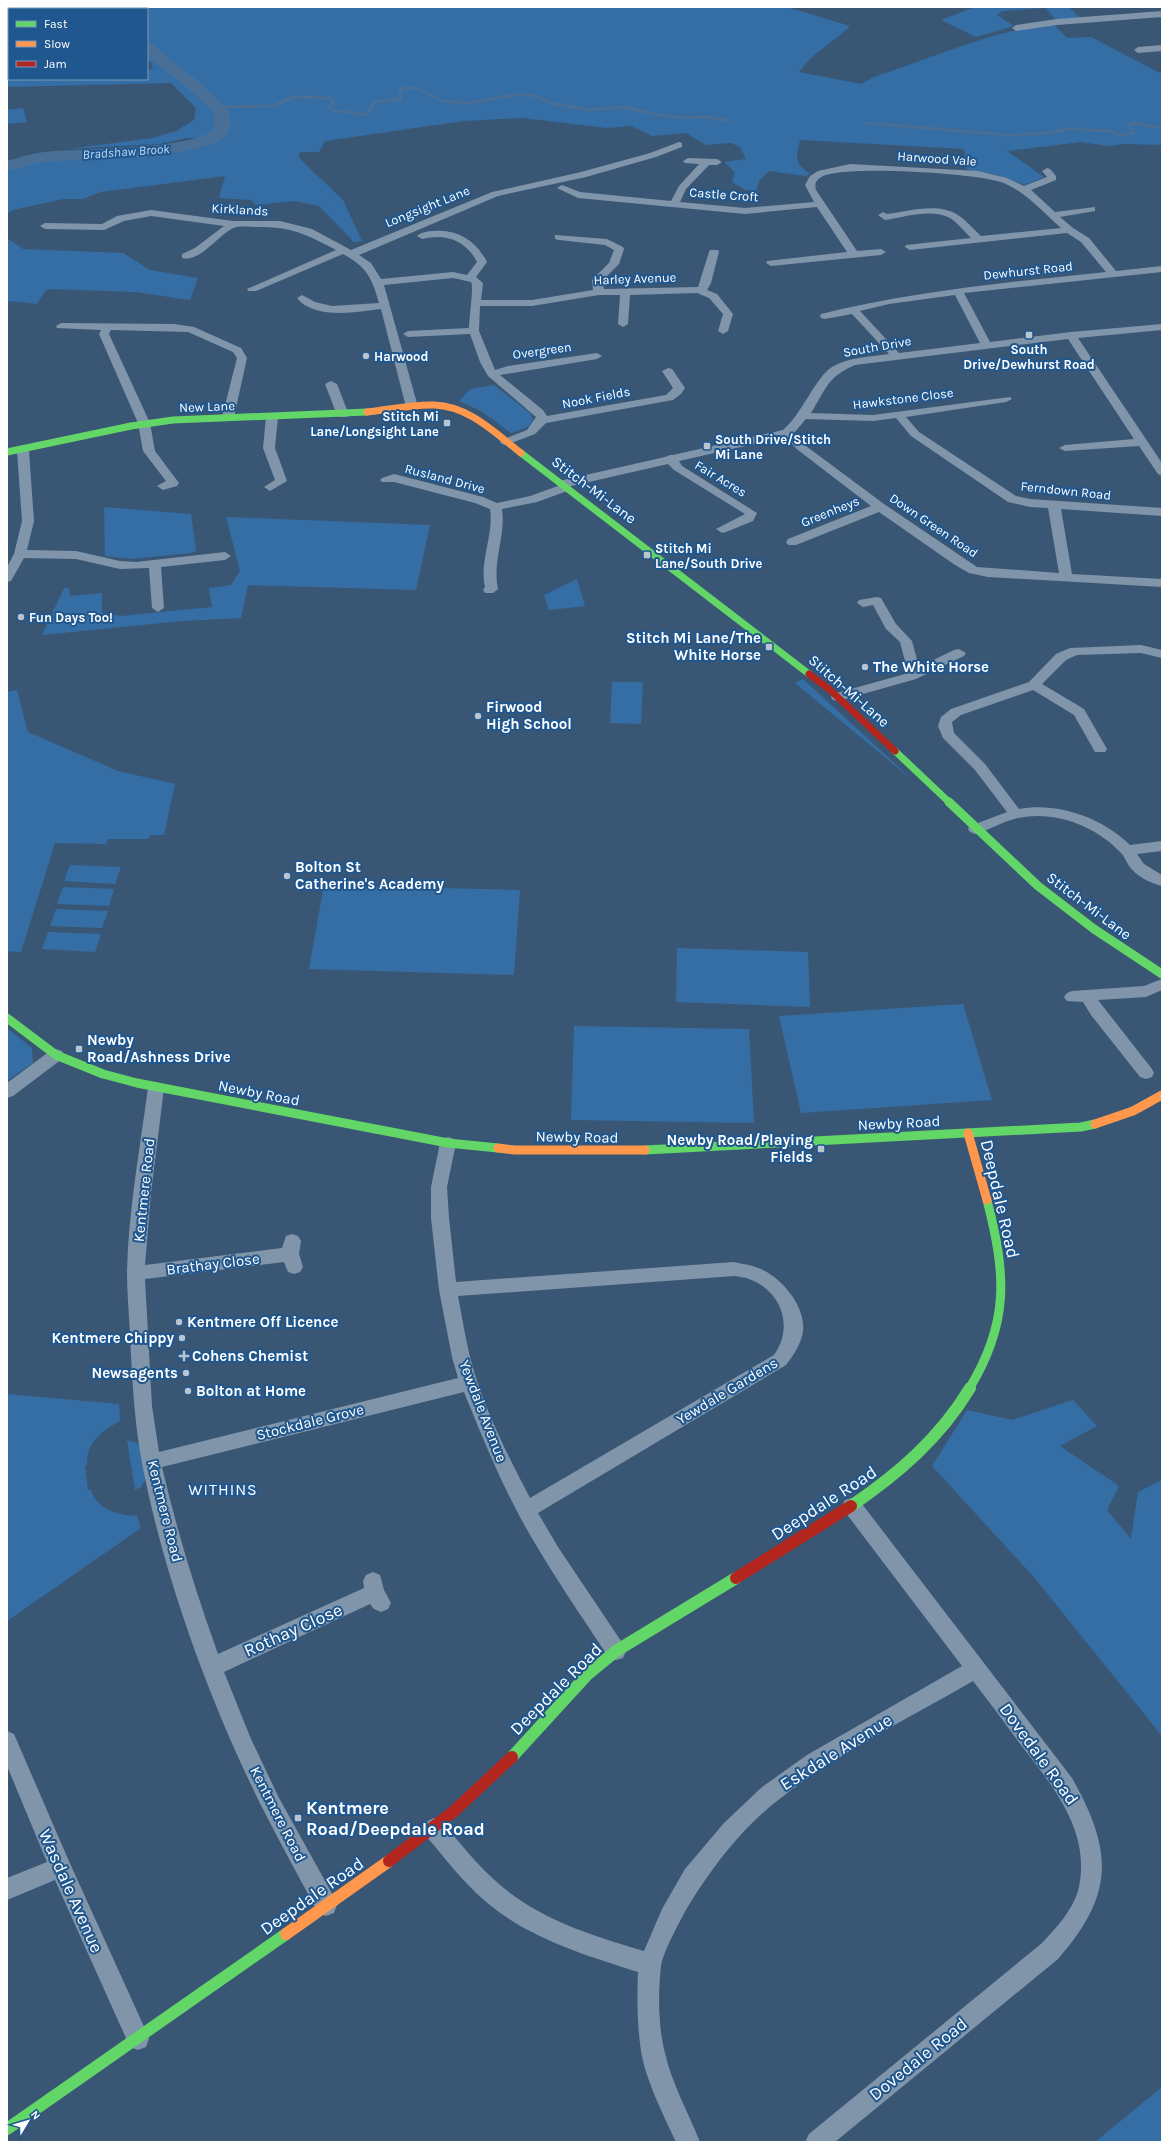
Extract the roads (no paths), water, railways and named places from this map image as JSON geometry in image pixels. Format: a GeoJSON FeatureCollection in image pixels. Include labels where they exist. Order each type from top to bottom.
{"type":"FeatureCollection","features":[{"type":"Feature","properties":{"kind":"street"},"geometry":{"type":"LineString","coordinates":[[1016,28],[1050,22],[1162,14]]}},
{"type":"Feature","properties":{"kind":"street"},"geometry":{"type":"LineString","coordinates":[[1138,50],[1162,48]]}},
{"type":"Feature","properties":{"kind":"street","name":"Longsight Lane"},"geometry":{"type":"LineString","coordinates":[[252,289],[495,194],[583,175],[653,155],[679,145]]}},
{"type":"Feature","properties":{"kind":"street","name":"Castle Croft"},"geometry":{"type":"LineString","coordinates":[[688,161],[705,163],[717,162]]}},
{"type":"Feature","properties":{"kind":"street","name":"Castle Croft"},"geometry":{"type":"LineString","coordinates":[[674,204],[682,188],[705,163]]}},
{"type":"Feature","properties":{"kind":"street","name":"Harwood Vale"},"geometry":{"type":"LineString","coordinates":[[854,255],[811,190],[810,185],[813,178],[828,170],[850,166],[978,174],[1004,180],[1024,190],[1069,230],[1085,240],[1114,275]]}},
{"type":"Feature","properties":{"kind":"street"},"geometry":{"type":"LineString","coordinates":[[1024,190],[1053,178],[1047,170]]}},
{"type":"Feature","properties":{"kind":"street","name":"Castle Croft"},"geometry":{"type":"LineString","coordinates":[[563,190],[578,195],[745,211],[820,204]]}},
{"type":"Feature","properties":{"kind":"street"},"geometry":{"type":"LineString","coordinates":[[1053,215],[1092,209]]}},
{"type":"Feature","properties":{"kind":"street"},"geometry":{"type":"LineString","coordinates":[[883,215],[885,217],[933,212],[946,214],[956,219],[978,240]]}},
{"type":"Feature","properties":{"kind":"street","name":"Kirklands"},"geometry":{"type":"LineString","coordinates":[[110,216],[122,218],[151,213],[188,220],[233,224],[280,224],[298,227],[308,231],[347,252]]}},
{"type":"Feature","properties":{"kind":"street","name":"Kirklands"},"geometry":{"type":"LineString","coordinates":[[42,226],[94,228],[111,225],[122,218]]}},
{"type":"Feature","properties":{"kind":"street"},"geometry":{"type":"LineString","coordinates":[[186,256],[202,251],[233,224]]}},
{"type":"Feature","properties":{"kind":"street"},"geometry":{"type":"LineString","coordinates":[[910,247],[1069,230]]}},
{"type":"Feature","properties":{"kind":"street"},"geometry":{"type":"LineString","coordinates":[[422,236],[436,232],[448,233],[457,236],[476,250],[482,262],[471,277]]}},
{"type":"Feature","properties":{"kind":"street"},"geometry":{"type":"LineString","coordinates":[[563,239],[607,242],[619,249],[614,264],[597,280],[599,292]]}},
{"type":"Feature","properties":{"kind":"street"},"geometry":{"type":"LineString","coordinates":[[347,252],[367,265],[378,282],[412,407]]}},
{"type":"Feature","properties":{"kind":"street"},"geometry":{"type":"LineString","coordinates":[[771,263],[782,260],[881,252]]}},
{"type":"Feature","properties":{"kind":"street"},"geometry":{"type":"LineString","coordinates":[[710,255],[706,284],[701,291],[713,296],[728,314],[724,328],[712,323]]}},
{"type":"Feature","properties":{"kind":"street","name":"Dewhurst Road"},"geometry":{"type":"LineString","coordinates":[[825,316],[854,311],[854,309],[859,307],[958,291],[1162,269]]}},
{"type":"Feature","properties":{"kind":"street"},"geometry":{"type":"LineString","coordinates":[[378,282],[438,276],[471,277],[478,282],[475,303],[474,331],[485,362],[492,374],[542,416],[540,424],[531,432],[506,442]]}},
{"type":"Feature","properties":{"kind":"street"},"geometry":{"type":"LineString","coordinates":[[623,324],[625,291]]}},
{"type":"Feature","properties":{"kind":"street","name":"Harley Avenue"},"geometry":{"type":"LineString","coordinates":[[475,303],[532,303],[599,292],[701,291]]}},
{"type":"Feature","properties":{"kind":"street"},"geometry":{"type":"LineString","coordinates":[[958,291],[986,345]]}},
{"type":"Feature","properties":{"kind":"street"},"geometry":{"type":"LineString","coordinates":[[312,293],[297,298],[326,310],[385,305]]}},
{"type":"Feature","properties":{"kind":"street"},"geometry":{"type":"LineString","coordinates":[[854,311],[896,356]]}},
{"type":"Feature","properties":{"kind":"street"},"geometry":{"type":"LineString","coordinates":[[61,326],[174,327],[190,330],[237,350],[242,358],[228,417]]}},
{"type":"Feature","properties":{"kind":"street"},"geometry":{"type":"LineString","coordinates":[[106,326],[104,334],[144,423],[146,442],[149,451],[173,483],[163,486]]}},
{"type":"Feature","properties":{"kind":"street","name":"South Drive"},"geometry":{"type":"LineString","coordinates":[[787,433],[793,429],[803,416],[823,383],[836,369],[853,362],[1072,335],[1162,327]]}},
{"type":"Feature","properties":{"kind":"street"},"geometry":{"type":"LineString","coordinates":[[408,334],[419,331],[474,331]]}},
{"type":"Feature","properties":{"kind":"street"},"geometry":{"type":"LineString","coordinates":[[1072,335],[1162,472]]}},
{"type":"Feature","properties":{"kind":"street","name":"Overgreen"},"geometry":{"type":"LineString","coordinates":[[492,374],[508,369],[597,356]]}},
{"type":"Feature","properties":{"kind":"street","name":"Nook Fields"},"geometry":{"type":"LineString","coordinates":[[542,420],[669,398],[677,392],[678,388],[669,374],[687,373]]}},
{"type":"Feature","properties":{"kind":"street"},"geometry":{"type":"LineString","coordinates":[[331,384],[342,415]]}},
{"type":"Feature","properties":{"kind":"street","name":"Hawkstone Close"},"geometry":{"type":"LineString","coordinates":[[803,416],[852,419],[1006,399]]}},
{"type":"Feature","properties":{"kind":"street","name":"Stitch-Mi-Lane"},"geometry":{"type":"LineString","coordinates":[[412,407],[434,405],[458,410],[478,420],[564,485],[734,614],[838,697],[975,829],[1033,881],[1066,908],[1131,955],[1162,974]]}},
{"type":"Feature","properties":{"kind":"street","name":"New Lane"},"geometry":{"type":"LineString","coordinates":[[7,452],[24,450],[116,428],[144,423],[228,417],[342,415],[412,407]]}},
{"type":"Feature","properties":{"kind":"street","name":"Ferndown Road"},"geometry":{"type":"LineString","coordinates":[[899,414],[915,434],[1006,496],[1024,502],[1162,512]]}},
{"type":"Feature","properties":{"kind":"street"},"geometry":{"type":"LineString","coordinates":[[270,487],[281,481],[270,448],[272,417]]}},
{"type":"Feature","properties":{"kind":"street"},"geometry":{"type":"LineString","coordinates":[[564,485],[670,458],[787,433]]}},
{"type":"Feature","properties":{"kind":"street","name":"Down Green Road"},"geometry":{"type":"LineString","coordinates":[[787,433],[802,448],[880,507],[959,562],[973,570],[1012,576],[1066,577],[1162,583]]}},
{"type":"Feature","properties":{"kind":"street"},"geometry":{"type":"LineString","coordinates":[[1065,448],[1141,442]]}},
{"type":"Feature","properties":{"kind":"street"},"geometry":{"type":"LineString","coordinates":[[7,578],[20,554],[28,521],[24,450]]}},
{"type":"Feature","properties":{"kind":"street","name":"Fair Acres"},"geometry":{"type":"LineString","coordinates":[[670,458],[676,466],[684,472],[751,514],[749,518],[722,529]]}},
{"type":"Feature","properties":{"kind":"street","name":"Rusland Drive"},"geometry":{"type":"LineString","coordinates":[[386,480],[394,478],[479,500],[496,507],[533,499],[564,485]]}},
{"type":"Feature","properties":{"kind":"street"},"geometry":{"type":"LineString","coordinates":[[1054,505],[1066,577]]}},
{"type":"Feature","properties":{"kind":"street","name":"Rusland Drive"},"geometry":{"type":"LineString","coordinates":[[489,590],[492,589],[489,576],[498,522],[496,507]]}},
{"type":"Feature","properties":{"kind":"street","name":"Greenheys"},"geometry":{"type":"LineString","coordinates":[[792,542],[880,507]]}},
{"type":"Feature","properties":{"kind":"street"},"geometry":{"type":"LineString","coordinates":[[20,554],[76,555],[120,565],[155,565],[206,554],[225,556]]}},
{"type":"Feature","properties":{"kind":"street"},"geometry":{"type":"LineString","coordinates":[[155,565],[158,608]]}},
{"type":"Feature","properties":{"kind":"street"},"geometry":{"type":"LineString","coordinates":[[863,603],[877,601],[891,626],[906,641],[913,665],[911,676]]}},
{"type":"Feature","properties":{"kind":"street"},"geometry":{"type":"LineString","coordinates":[[1016,814],[980,766],[948,735],[944,726],[946,720],[956,712],[1034,685],[1061,658],[1075,651],[1141,649],[1162,654]]}},
{"type":"Feature","properties":{"kind":"street"},"geometry":{"type":"LineString","coordinates":[[838,697],[911,676],[959,653]]}},
{"type":"Feature","properties":{"kind":"street"},"geometry":{"type":"LineString","coordinates":[[1034,685],[1078,712],[1099,749]]}},
{"type":"Feature","properties":{"kind":"street"},"geometry":{"type":"LineString","coordinates":[[975,829],[1016,814],[1044,811],[1073,817],[1103,832],[1128,850],[1136,865],[1141,870],[1162,881]]}},
{"type":"Feature","properties":{"kind":"street"},"geometry":{"type":"LineString","coordinates":[[1128,850],[1162,846]]}},
{"type":"Feature","properties":{"kind":"street"},"geometry":{"type":"LineString","coordinates":[[1072,997],[1146,991],[1162,984]]}},
{"type":"Feature","properties":{"kind":"street"},"geometry":{"type":"LineString","coordinates":[[1087,996],[1096,1012],[1147,1067]]}},
{"type":"Feature","properties":{"kind":"street","name":"Newby Road"},"geometry":{"type":"LineString","coordinates":[[7,1018],[56,1055],[103,1074],[156,1088],[448,1143],[515,1150],[625,1152],[1081,1126],[1132,1112],[1162,1095]]}},
{"type":"Feature","properties":{"kind":"street"},"geometry":{"type":"LineString","coordinates":[[7,1092],[56,1055]]}},
{"type":"Feature","properties":{"kind":"street","name":"Kentmere Road"},"geometry":{"type":"LineString","coordinates":[[156,1088],[142,1193],[136,1274],[143,1406],[152,1462],[163,1513],[185,1588],[212,1667],[243,1744],[272,1805],[326,1905]]}},
{"type":"Feature","properties":{"kind":"street","name":"Deepdale Road"},"geometry":{"type":"LineString","coordinates":[[7,2129],[138,2039],[434,1829],[495,1775],[588,1674],[616,1651],[852,1506],[897,1475],[938,1436],[961,1404],[982,1370],[994,1332],[1002,1295],[999,1250],[968,1133]]}},
{"type":"Feature","properties":{"kind":"street","name":"Yewdale Avenue"},"geometry":{"type":"LineString","coordinates":[[448,1143],[438,1187],[440,1218],[448,1290],[461,1357],[469,1383],[501,1461],[526,1510],[551,1553],[616,1651]]}},
{"type":"Feature","properties":{"kind":"street","name":"Brathay Close"},"geometry":{"type":"LineString","coordinates":[[136,1274],[292,1254]]}},
{"type":"Feature","properties":{"kind":"street","name":"Yewdale Gardens"},"geometry":{"type":"LineString","coordinates":[[448,1290],[734,1269],[755,1274],[771,1284],[784,1298],[791,1312],[794,1328],[789,1347],[780,1360],[526,1510]]}},
{"type":"Feature","properties":{"kind":"street","name":"Stockdale Grove"},"geometry":{"type":"LineString","coordinates":[[152,1462],[469,1383]]}},
{"type":"Feature","properties":{"kind":"street","name":"Dovedale Road"},"geometry":{"type":"LineString","coordinates":[[817,2142],[1050,1951],[1065,1936],[1074,1923],[1086,1898],[1091,1880],[1091,1848],[1085,1823],[1065,1785],[852,1506]]}},
{"type":"Feature","properties":{"kind":"street","name":"Rothay Close"},"geometry":{"type":"LineString","coordinates":[[212,1667],[376,1592]]}},
{"type":"Feature","properties":{"kind":"street","name":"Eskdale Avenue"},"geometry":{"type":"LineString","coordinates":[[688,2142],[668,2098],[653,2052],[648,2004],[650,1964],[670,1917],[693,1877],[732,1830],[769,1794],[814,1762],[976,1668]]}},
{"type":"Feature","properties":{"kind":"street","name":"Wasdale Avenue"},"geometry":{"type":"LineString","coordinates":[[7,1742],[60,1867],[138,2039]]}},
{"type":"Feature","properties":{"kind":"street"},"geometry":{"type":"LineString","coordinates":[[434,1829],[471,1872],[507,1904],[543,1926],[586,1944],[650,1964]]}},
{"type":"Feature","properties":{"kind":"street"},"geometry":{"type":"LineString","coordinates":[[7,1889],[60,1867]]}},
{"type":"Feature","properties":{"kind":"waterway","name":"Bradshaw Brook"},"geometry":{"type":"LineString","coordinates":[[7,166],[44,157],[165,150],[209,139],[220,132],[223,123],[222,113],[193,84],[156,56],[148,47]]}},
{"type":"Feature","properties":{"kind":"waterway"},"geometry":{"type":"LineString","coordinates":[[217,107],[272,106],[293,97],[328,98],[334,102],[328,108],[332,110],[364,115],[368,113],[374,102],[401,99],[400,91],[404,88],[417,88],[443,101],[468,103],[520,94],[536,96],[550,103],[588,110],[624,107],[659,115],[686,118],[710,117],[729,121]]}},
{"type":"Feature","properties":{"kind":"waterway"},"geometry":{"type":"LineString","coordinates":[[867,123],[1007,135],[1050,133],[1068,129],[1110,131],[1119,135],[1134,133],[1129,125],[1131,123],[1162,128]]}},
{"type":"Feature","properties":{"kind":"place","name":"South Drive/Dewhurst Road"},"geometry":{"type":"Point","coordinates":[1029,335]}},
{"type":"Feature","properties":{"kind":"place","name":"Harwood"},"geometry":{"type":"Point","coordinates":[366,356]}},
{"type":"Feature","properties":{"kind":"place","name":"Stitch Mi Lane/Longsight Lane"},"geometry":{"type":"Point","coordinates":[447,423]}},
{"type":"Feature","properties":{"kind":"place","name":"South Drive/Stitch Mi Lane"},"geometry":{"type":"Point","coordinates":[707,446]}},
{"type":"Feature","properties":{"kind":"place","name":"Stitch Mi Lane/South Drive"},"geometry":{"type":"Point","coordinates":[647,555]}},
{"type":"Feature","properties":{"kind":"place","name":"Fun Days Too!"},"geometry":{"type":"Point","coordinates":[21,617]}},
{"type":"Feature","properties":{"kind":"place","name":"Stitch Mi Lane/The White Horse"},"geometry":{"type":"Point","coordinates":[769,647]}},
{"type":"Feature","properties":{"kind":"place","name":"The White Horse"},"geometry":{"type":"Point","coordinates":[865,667]}},
{"type":"Feature","properties":{"kind":"place","name":"Firwood High School"},"geometry":{"type":"Point","coordinates":[478,716]}},
{"type":"Feature","properties":{"kind":"place","name":"Bolton St Catherine's Academy"},"geometry":{"type":"Point","coordinates":[287,876]}},
{"type":"Feature","properties":{"kind":"place","name":"Newby Road/Ashness Drive"},"geometry":{"type":"Point","coordinates":[79,1049]}},
{"type":"Feature","properties":{"kind":"place","name":"Newby Road/Playing Fields"},"geometry":{"type":"Point","coordinates":[821,1149]}},
{"type":"Feature","properties":{"kind":"place","name":"Kentmere Off Licence"},"geometry":{"type":"Point","coordinates":[179,1322]}},
{"type":"Feature","properties":{"kind":"place","name":"Kentmere Chippy"},"geometry":{"type":"Point","coordinates":[182,1338]}},
{"type":"Feature","properties":{"kind":"place","name":"Cohens Chemist"},"geometry":{"type":"Point","coordinates":[184,1356]}},
{"type":"Feature","properties":{"kind":"place","name":"Newsagents"},"geometry":{"type":"Point","coordinates":[186,1373]}},
{"type":"Feature","properties":{"kind":"place","name":"Bolton at Home"},"geometry":{"type":"Point","coordinates":[188,1391]}},
{"type":"Feature","properties":{"kind":"place","name":"Kentmere Road/Deepdale Road"},"geometry":{"type":"Point","coordinates":[298,1818]}},
{"type":"Feature","properties":{"kind":"district","name":"WITHINS"},"geometry":{"type":"Point","coordinates":[223,1489]}}]}
